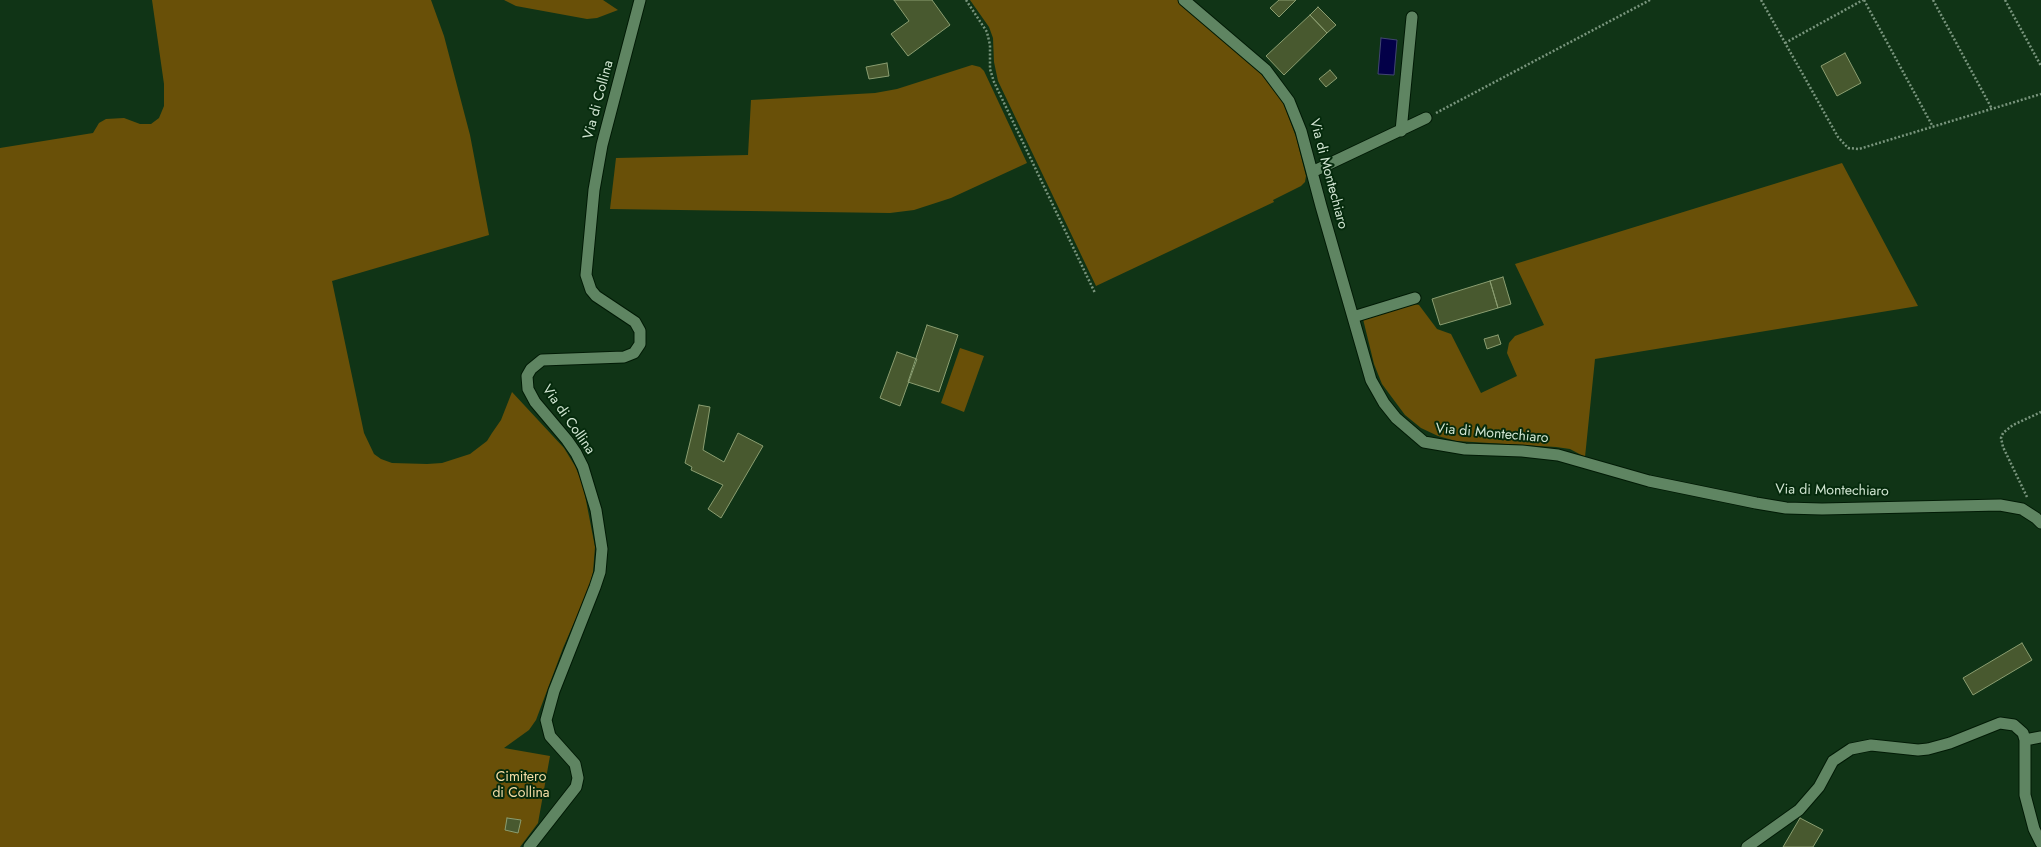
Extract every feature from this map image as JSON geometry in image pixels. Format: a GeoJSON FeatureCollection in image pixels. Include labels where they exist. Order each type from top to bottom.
{"type":"FeatureCollection","features":[{"type":"Feature","properties":{"kind":"street","name":"Via di Collina"},"geometry":{"type":"LineString","coordinates":[[530,847],[576,787],[578,778],[575,764],[550,736],[546,720],[554,691],[596,587],[600,572],[602,549],[596,510],[583,467],[567,440],[535,402],[528,389],[527,376],[531,369],[542,360],[624,357],[634,353],[640,344],[638,327],[630,318],[601,302],[591,290],[586,275],[594,190],[602,146],[640,0]]}},
{"type":"Feature","properties":{"kind":"street","name":"Via di Montechiaro"},"geometry":{"type":"LineString","coordinates":[[1184,0],[1266,70],[1282,90],[1298,122],[1367,367],[1376,391],[1388,408],[1416,437],[1431,445],[1464,449],[1522,451],[1558,455],[1649,481],[1744,501],[1786,508],[1822,509],[2000,505],[2022,509],[2039,520]]}},
{"type":"Feature","properties":{"kind":"street"},"geometry":{"type":"LineString","coordinates":[[1401,131],[1412,16]]}},
{"type":"Feature","properties":{"kind":"street"},"geometry":{"type":"LineString","coordinates":[[1312,172],[1426,118]]}},
{"type":"Feature","properties":{"kind":"street"},"geometry":{"type":"LineString","coordinates":[[1353,317],[1415,298]]}},
{"type":"Feature","properties":{"kind":"street"},"geometry":{"type":"LineString","coordinates":[[1747,847],[1799,810],[1819,787],[1834,761],[1850,749],[1871,745],[1918,750],[1928,749],[1950,743],[2000,723],[2014,725],[2023,733],[2025,740],[2025,795],[2034,829],[2041,843]]}},
{"type":"Feature","properties":{"kind":"street"},"geometry":{"type":"LineString","coordinates":[[2025,740],[2041,737]]}},
{"type":"Feature","properties":{"kind":"path"},"geometry":{"type":"LineString","coordinates":[[966,0],[987,32],[990,45],[990,69],[994,82],[1095,293]]}},
{"type":"Feature","properties":{"kind":"path"},"geometry":{"type":"LineString","coordinates":[[1426,118],[1650,0]]}},
{"type":"Feature","properties":{"kind":"path"},"geometry":{"type":"LineString","coordinates":[[1761,0],[1838,137],[1848,148],[1859,149],[2041,94]]}},
{"type":"Feature","properties":{"kind":"path"},"geometry":{"type":"LineString","coordinates":[[1785,42],[1863,0],[1934,127]]}},
{"type":"Feature","properties":{"kind":"path"},"geometry":{"type":"LineString","coordinates":[[1933,0],[1992,109]]}},
{"type":"Feature","properties":{"kind":"path"},"geometry":{"type":"LineString","coordinates":[[2005,0],[2041,66]]}},
{"type":"Feature","properties":{"kind":"path"},"geometry":{"type":"LineString","coordinates":[[2039,520],[2001,442],[2004,433],[2008,429],[2041,412]]}},
{"type":"Feature","properties":{"kind":"green space","name":"Cimitero di Collina"},"geometry":{"type":"Polygon","coordinates":[[[152,0],[431,0],[444,36],[470,135],[489,235],[332,281],[364,433],[374,454],[381,459],[392,463],[427,464],[442,463],[470,454],[487,441],[501,420],[512,392],[564,448],[575,466],[583,485],[595,547],[593,572],[589,588],[563,648],[536,720],[529,730],[504,748],[550,756],[538,823],[520,847],[0,847],[0,148],[93,133],[99,123],[106,119],[124,118],[140,124],[151,124],[159,118],[164,106],[164,84],[152,0]]]}},
{"type":"Feature","properties":{"kind":"green space"},"geometry":{"type":"Polygon","coordinates":[[[504,0],[603,0],[618,10],[597,18],[587,19],[516,6],[504,0]]]}},
{"type":"Feature","properties":{"kind":"green space"},"geometry":{"type":"Polygon","coordinates":[[[970,0],[1178,0],[1261,74],[1283,102],[1296,137],[1306,176],[1305,182],[1301,186],[1273,200],[1274,202],[1096,286],[998,81],[994,62],[993,38],[989,27],[970,0]]]}},
{"type":"Feature","properties":{"kind":"green space"},"geometry":{"type":"Polygon","coordinates":[[[972,65],[980,67],[984,71],[1027,163],[951,198],[914,210],[890,213],[610,209],[616,158],[748,155],[751,100],[875,93],[897,89],[972,65]]]}},
{"type":"Feature","properties":{"kind":"green space"},"geometry":{"type":"Polygon","coordinates":[[[1842,163],[1918,306],[1595,359],[1585,457],[1570,449],[1556,447],[1456,441],[1438,436],[1421,428],[1405,415],[1382,384],[1374,364],[1363,319],[1414,304],[1419,305],[1437,329],[1451,334],[1481,393],[1517,376],[1507,353],[1509,343],[1515,336],[1544,325],[1515,264],[1842,163]]]}},
{"type":"Feature","properties":{"kind":"green space"},"geometry":{"type":"Polygon","coordinates":[[[960,348],[984,356],[964,412],[941,403],[960,348]]]}},
{"type":"Feature","properties":{"kind":"shaded area"},"geometry":{"type":"Polygon","coordinates":[[[1381,38],[1397,40],[1394,75],[1378,74],[1381,38]]]}},
{"type":"Feature","properties":{"kind":"building"},"geometry":{"type":"Polygon","coordinates":[[[894,0],[932,0],[950,25],[908,56],[891,34],[909,21],[894,0]]]}},
{"type":"Feature","properties":{"kind":"building"},"geometry":{"type":"Polygon","coordinates":[[[1279,0],[1296,0],[1279,17],[1270,8],[1279,0]]]}},
{"type":"Feature","properties":{"kind":"building"},"geometry":{"type":"Polygon","coordinates":[[[1318,7],[1336,25],[1327,33],[1310,15],[1318,7]]]}},
{"type":"Feature","properties":{"kind":"building"},"geometry":{"type":"Polygon","coordinates":[[[1310,15],[1327,33],[1284,75],[1266,56],[1310,15]]]}},
{"type":"Feature","properties":{"kind":"building"},"geometry":{"type":"Polygon","coordinates":[[[1845,53],[1861,83],[1837,96],[1821,66],[1845,53]]]}},
{"type":"Feature","properties":{"kind":"building"},"geometry":{"type":"Polygon","coordinates":[[[887,63],[889,76],[869,79],[866,67],[887,63]]]}},
{"type":"Feature","properties":{"kind":"building"},"geometry":{"type":"Polygon","coordinates":[[[1330,70],[1337,78],[1326,87],[1319,79],[1330,70]]]}},
{"type":"Feature","properties":{"kind":"building"},"geometry":{"type":"Polygon","coordinates":[[[1503,277],[1511,304],[1498,308],[1490,281],[1503,277]]]}},
{"type":"Feature","properties":{"kind":"building"},"geometry":{"type":"Polygon","coordinates":[[[1490,281],[1498,308],[1440,325],[1432,299],[1490,281]]]}},
{"type":"Feature","properties":{"kind":"building"},"geometry":{"type":"Polygon","coordinates":[[[927,325],[958,335],[939,392],[908,382],[927,325]]]}},
{"type":"Feature","properties":{"kind":"building"},"geometry":{"type":"Polygon","coordinates":[[[1498,335],[1501,344],[1487,349],[1484,339],[1498,335]]]}},
{"type":"Feature","properties":{"kind":"building"},"geometry":{"type":"Polygon","coordinates":[[[897,352],[917,359],[900,406],[880,398],[897,352]]]}},
{"type":"Feature","properties":{"kind":"building"},"geometry":{"type":"Polygon","coordinates":[[[699,405],[710,407],[703,450],[724,462],[738,433],[763,446],[721,518],[708,509],[723,485],[691,470],[692,467],[685,463],[699,405]]]}},
{"type":"Feature","properties":{"kind":"building"},"geometry":{"type":"Polygon","coordinates":[[[2022,643],[2032,660],[1973,695],[1963,678],[2022,643]]]}},
{"type":"Feature","properties":{"kind":"building"},"geometry":{"type":"Polygon","coordinates":[[[507,818],[521,820],[518,833],[505,830],[507,818]]]}},
{"type":"Feature","properties":{"kind":"building"},"geometry":{"type":"Polygon","coordinates":[[[1800,818],[1823,830],[1813,847],[1783,847],[1800,818]]]}}]}
